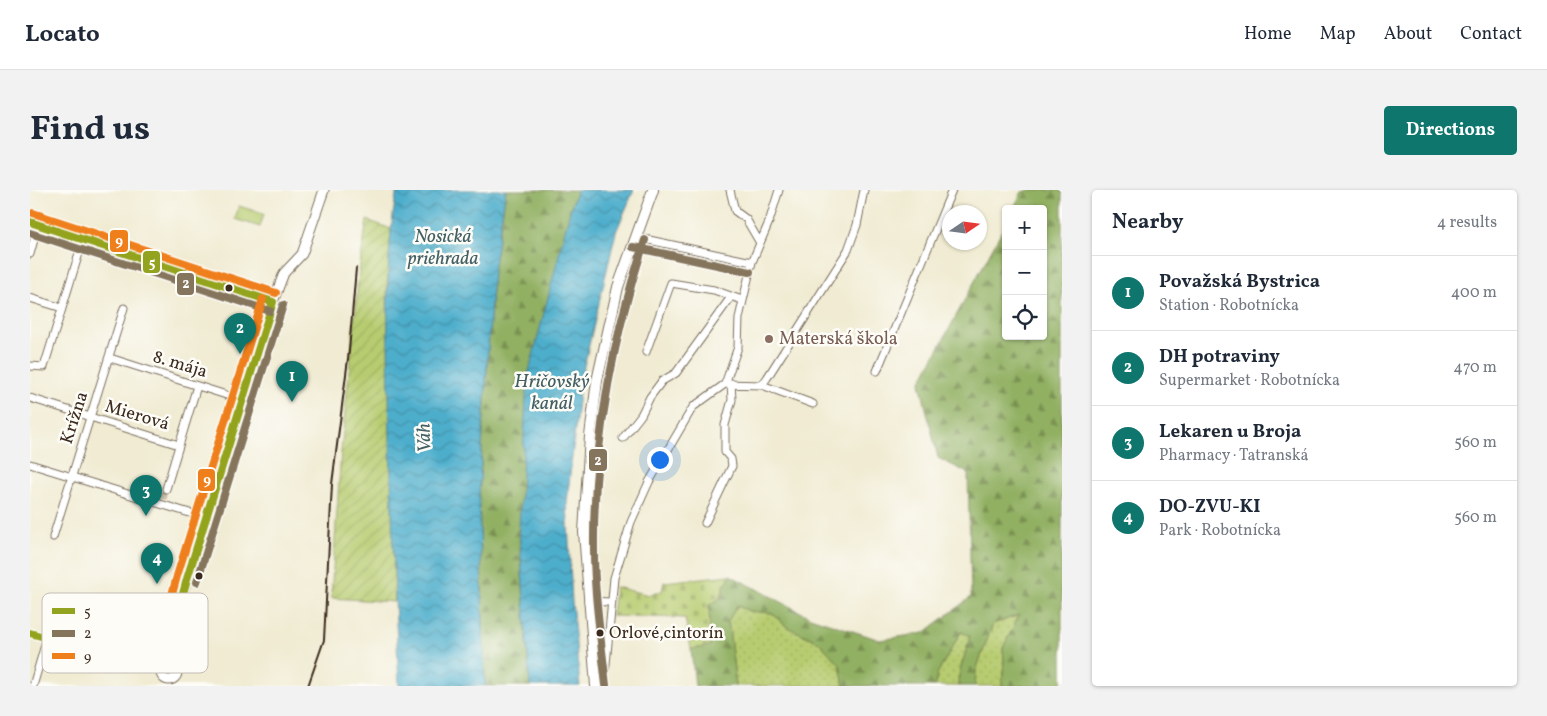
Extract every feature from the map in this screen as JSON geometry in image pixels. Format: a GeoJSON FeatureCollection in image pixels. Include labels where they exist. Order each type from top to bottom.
{"type":"FeatureCollection","features":[{"type":"Feature","properties":{"kind":"main road"},"geometry":{"type":"LineString","coordinates":[[596,686],[584,532],[585,494],[597,381],[618,287],[653,190]]}},
{"type":"Feature","properties":{"kind":"street"},"geometry":{"type":"LineString","coordinates":[[184,593],[242,400],[284,272],[302,254],[324,190]]}},
{"type":"Feature","properties":{"kind":"street"},"geometry":{"type":"LineString","coordinates":[[730,190],[736,211],[746,219],[760,243]]}},
{"type":"Feature","properties":{"kind":"street"},"geometry":{"type":"LineString","coordinates":[[705,523],[732,466],[731,459],[725,452],[726,425],[732,400],[728,383],[738,346],[742,300],[752,262],[779,190]]}},
{"type":"Feature","properties":{"kind":"street"},"geometry":{"type":"LineString","coordinates":[[762,384],[848,250],[857,225],[864,190]]}},
{"type":"Feature","properties":{"kind":"street"},"geometry":{"type":"LineString","coordinates":[[877,371],[952,190]]}},
{"type":"Feature","properties":{"kind":"street"},"geometry":{"type":"LineString","coordinates":[[30,222],[274,302]]}},
{"type":"Feature","properties":{"kind":"street"},"geometry":{"type":"LineString","coordinates":[[30,254],[38,225]]}},
{"type":"Feature","properties":{"kind":"street"},"geometry":{"type":"LineString","coordinates":[[635,236],[752,262]]}},
{"type":"Feature","properties":{"kind":"street"},"geometry":{"type":"LineString","coordinates":[[30,366],[44,367],[80,250]]}},
{"type":"Feature","properties":{"kind":"street"},"geometry":{"type":"LineString","coordinates":[[646,352],[671,283],[714,290],[742,300]]}},
{"type":"Feature","properties":{"kind":"street"},"geometry":{"type":"LineString","coordinates":[[623,438],[641,415],[650,397],[662,382],[676,373],[731,296]]}},
{"type":"Feature","properties":{"kind":"street"},"geometry":{"type":"LineString","coordinates":[[30,298],[62,308]]}},
{"type":"Feature","properties":{"kind":"street","name":"Krížna"},"geometry":{"type":"LineString","coordinates":[[53,537],[124,308]]}},
{"type":"Feature","properties":{"kind":"street","name":"8. mája"},"geometry":{"type":"LineString","coordinates":[[110,358],[242,400]]}},
{"type":"Feature","properties":{"kind":"street"},"geometry":{"type":"LineString","coordinates":[[604,686],[610,602],[622,547],[631,522],[650,482],[693,407],[728,383],[762,384],[814,404]]}},
{"type":"Feature","properties":{"kind":"street"},"geometry":{"type":"LineString","coordinates":[[166,489],[197,386]]}},
{"type":"Feature","properties":{"kind":"street","name":"Mierová"},"geometry":{"type":"LineString","coordinates":[[30,398],[179,445]]}},
{"type":"Feature","properties":{"kind":"street"},"geometry":{"type":"LineString","coordinates":[[30,464],[94,484],[162,502],[206,518]]}},
{"type":"Feature","properties":{"kind":"street"},"geometry":{"type":"LineString","coordinates":[[588,602],[610,602]]}},
{"type":"Feature","properties":{"kind":"street"},"geometry":{"type":"LineString","coordinates":[[30,633],[42,637]]}},
{"type":"Feature","properties":{"kind":"street"},"geometry":{"type":"LineString","coordinates":[[33,686],[42,655]]}},
{"type":"Feature","properties":{"kind":"street"},"geometry":{"type":"LineString","coordinates":[[161,673],[162,677],[169,683],[176,673]]}},
{"type":"Feature","properties":{"kind":"green space"},"geometry":{"type":"Polygon","coordinates":[[[506,190],[577,190],[571,207],[519,529],[530,686],[485,686],[479,496],[493,271],[506,190]]]}},
{"type":"Feature","properties":{"kind":"green space"},"geometry":{"type":"Polygon","coordinates":[[[1030,190],[1062,190],[1062,686],[1002,686],[1003,648],[1019,615],[993,624],[976,670],[975,686],[958,686],[959,673],[970,636],[961,632],[937,674],[935,686],[844,686],[840,665],[819,642],[787,627],[772,613],[749,611],[737,606],[728,621],[736,686],[695,686],[691,649],[710,645],[709,605],[719,599],[730,575],[810,617],[880,640],[924,633],[971,597],[968,473],[938,458],[920,383],[1002,230],[1002,340],[1047,340],[1047,205],[1015,205],[1022,192],[1030,190]]]}},
{"type":"Feature","properties":{"kind":"green space"},"geometry":{"type":"Polygon","coordinates":[[[239,206],[264,214],[260,227],[235,219],[239,206]]]}},
{"type":"Feature","properties":{"kind":"green space"},"geometry":{"type":"Polygon","coordinates":[[[367,220],[391,229],[387,291],[395,602],[331,598],[341,452],[359,272],[367,220]]]}},
{"type":"Feature","properties":{"kind":"green space"},"geometry":{"type":"Polygon","coordinates":[[[730,575],[719,599],[709,605],[710,646],[691,649],[685,618],[612,616],[615,587],[649,595],[662,591],[664,582],[730,575]]]}},
{"type":"Feature","properties":{"kind":"green space"},"geometry":{"type":"Polygon","coordinates":[[[737,605],[749,611],[772,613],[787,627],[819,642],[840,665],[844,686],[736,686],[728,621],[737,605]]]}},
{"type":"Feature","properties":{"kind":"green space"},"geometry":{"type":"Polygon","coordinates":[[[1020,615],[1003,648],[1002,686],[975,686],[976,670],[993,624],[1020,615]]]}},
{"type":"Feature","properties":{"kind":"green space"},"geometry":{"type":"Polygon","coordinates":[[[961,632],[970,635],[959,673],[958,686],[935,686],[937,674],[961,632]]]}},
{"type":"Feature","properties":{"kind":"water","name":"Nosická priehrada"},"geometry":{"type":"Polygon","coordinates":[[[397,190],[506,190],[493,271],[479,496],[485,686],[399,686],[392,506],[388,320],[388,268],[397,190]]]}},
{"type":"Feature","properties":{"kind":"water","name":"Hričovský kanál"},"geometry":{"type":"Polygon","coordinates":[[[577,190],[634,190],[616,232],[580,383],[567,503],[572,602],[580,686],[530,686],[519,529],[527,379],[577,190]]]}},
{"type":"Feature","properties":{"kind":"tunnel"},"geometry":{"type":"LineString","coordinates":[[163,499],[166,489]]}},
{"type":"Feature","properties":{"kind":"railway"},"geometry":{"type":"LineString","coordinates":[[308,686],[324,640],[332,484],[349,351],[356,268]]}},
{"type":"Feature","properties":{"kind":"transit line","name":"9"},"geometry":{"type":"LineString","coordinates":[[33,213],[276,293]]}},
{"type":"Feature","properties":{"kind":"transit line","name":"5"},"geometry":{"type":"LineString","coordinates":[[30,222],[273,302]]}},
{"type":"Feature","properties":{"kind":"transit line","name":"2"},"geometry":{"type":"LineString","coordinates":[[30,233],[270,311]]}},
{"type":"Feature","properties":{"kind":"transit line","name":"2"},"geometry":{"type":"LineString","coordinates":[[606,685],[594,566],[597,470],[601,431],[614,354],[633,278],[645,240]]}},
{"type":"Feature","properties":{"kind":"transit line","name":"2"},"geometry":{"type":"LineString","coordinates":[[633,247],[750,272]]}},
{"type":"Feature","properties":{"kind":"transit line","name":"9"},"geometry":{"type":"LineString","coordinates":[[172,593],[263,299]]}},
{"type":"Feature","properties":{"kind":"transit line","name":"5"},"geometry":{"type":"LineString","coordinates":[[183,593],[273,302]]}},
{"type":"Feature","properties":{"kind":"transit line","name":"2"},"geometry":{"type":"LineString","coordinates":[[197,582],[283,305]]}},
{"type":"Feature","properties":{"kind":"transit line","name":"5"},"geometry":{"type":"LineString","coordinates":[[30,633],[42,636]]}},
{"type":"Feature","properties":{"kind":"place","name":"Materská škola"},"geometry":{"type":"Point","coordinates":[769,339]}},
{"type":"Feature","properties":{"kind":"place","name":"DH potraviny"},"geometry":{"type":"Point","coordinates":[240,354]}},
{"type":"Feature","properties":{"kind":"place","name":"Považská Bystrica"},"geometry":{"type":"Point","coordinates":[292,402]}},
{"type":"Feature","properties":{"kind":"place","name":"Lekaren u Broja"},"geometry":{"type":"Point","coordinates":[146,516]}},
{"type":"Feature","properties":{"kind":"place","name":"DO-ZVU-KI"},"geometry":{"type":"Point","coordinates":[157,584]}},
{"type":"Feature","properties":{"kind":"place","name":"Orlové,cintorín"},"geometry":{"type":"Point","coordinates":[600,633]}},
{"type":"Feature","properties":{"kind":"water label","name":"Váh"},"geometry":{"type":"Point","coordinates":[425,438]}}]}
